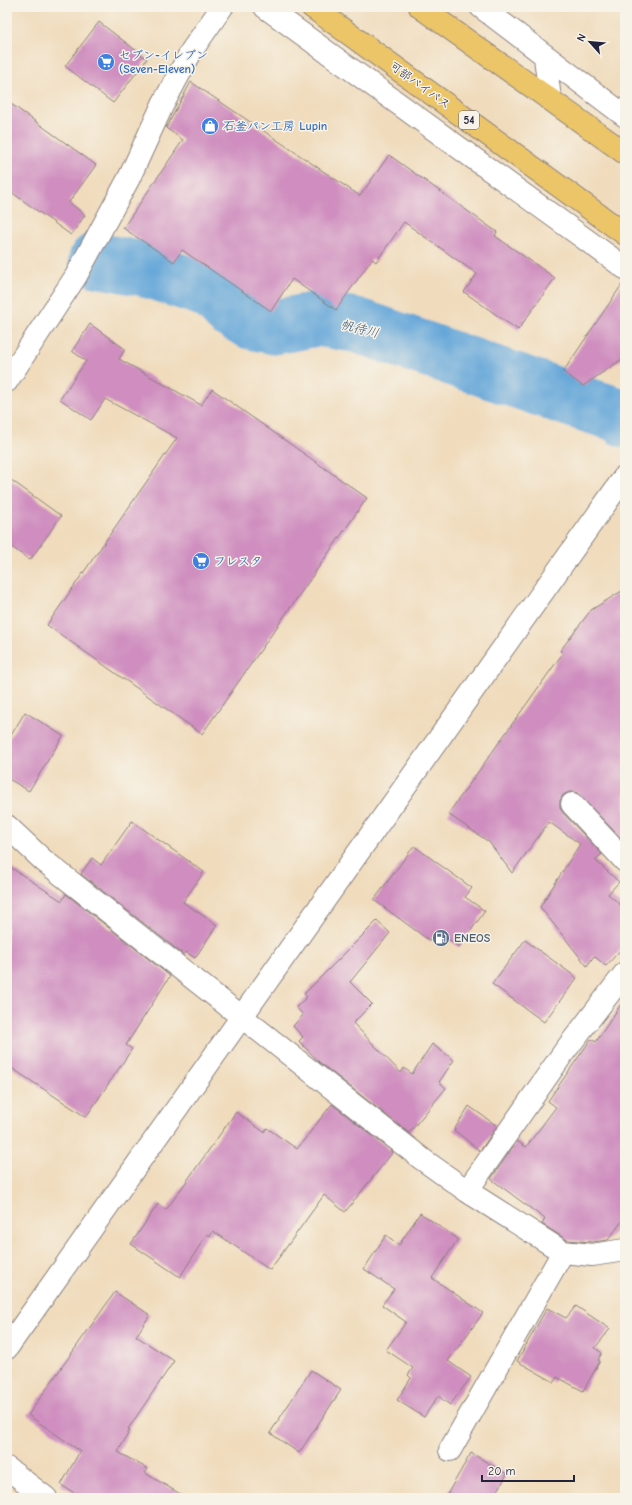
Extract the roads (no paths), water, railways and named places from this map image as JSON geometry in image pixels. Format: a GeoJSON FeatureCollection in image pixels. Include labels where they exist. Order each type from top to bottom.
{"type":"FeatureCollection","features":[{"type":"Feature","properties":{"kind":"highway","name":"可部バイパス"},"geometry":{"type":"LineString","coordinates":[[312,7],[625,234]]}},
{"type":"Feature","properties":{"kind":"highway"},"geometry":{"type":"LineString","coordinates":[[420,7],[625,153]]}},
{"type":"Feature","properties":{"kind":"street"},"geometry":{"type":"LineString","coordinates":[[7,381],[76,276],[129,178],[163,104],[192,50],[222,7]]}},
{"type":"Feature","properties":{"kind":"street"},"geometry":{"type":"LineString","coordinates":[[265,7],[625,268]]}},
{"type":"Feature","properties":{"kind":"street"},"geometry":{"type":"LineString","coordinates":[[481,7],[545,57],[625,116]]}},
{"type":"Feature","properties":{"kind":"street"},"geometry":{"type":"LineString","coordinates":[[545,57],[550,99]]}},
{"type":"Feature","properties":{"kind":"street"},"geometry":{"type":"LineString","coordinates":[[485,167],[528,163]]}},
{"type":"Feature","properties":{"kind":"street"},"geometry":{"type":"LineString","coordinates":[[7,1348],[625,476]]}},
{"type":"Feature","properties":{"kind":"street"},"geometry":{"type":"LineString","coordinates":[[572,804],[625,861]]}},
{"type":"Feature","properties":{"kind":"street"},"geometry":{"type":"LineString","coordinates":[[7,826],[43,860],[422,1158],[467,1191],[563,1252],[592,1255],[625,1250]]}},
{"type":"Feature","properties":{"kind":"street"},"geometry":{"type":"LineString","coordinates":[[467,1191],[564,1052],[625,973]]}},
{"type":"Feature","properties":{"kind":"street"},"geometry":{"type":"LineString","coordinates":[[450,1450],[563,1252]]}},
{"type":"Feature","properties":{"kind":"street"},"geometry":{"type":"LineString","coordinates":[[7,1468],[46,1498]]}},
{"type":"Feature","properties":{"kind":"waterway","name":"帆待川"},"geometry":{"type":"LineString","coordinates":[[96,260],[144,269],[212,292],[229,310],[251,322],[275,327],[317,319],[356,325],[619,415],[625,420]]}},
{"type":"Feature","properties":{"kind":"place","name":"セブン-イレブン (Seven-Eleven)"},"geometry":{"type":"Point","coordinates":[106,62]}},
{"type":"Feature","properties":{"kind":"place","name":"石釜パン工房 Lupin"},"geometry":{"type":"Point","coordinates":[210,126]}},
{"type":"Feature","properties":{"kind":"place","name":"フレスタ"},"geometry":{"type":"Point","coordinates":[201,561]}},
{"type":"Feature","properties":{"kind":"place","name":"ENEOS"},"geometry":{"type":"Point","coordinates":[441,938]}}]}
